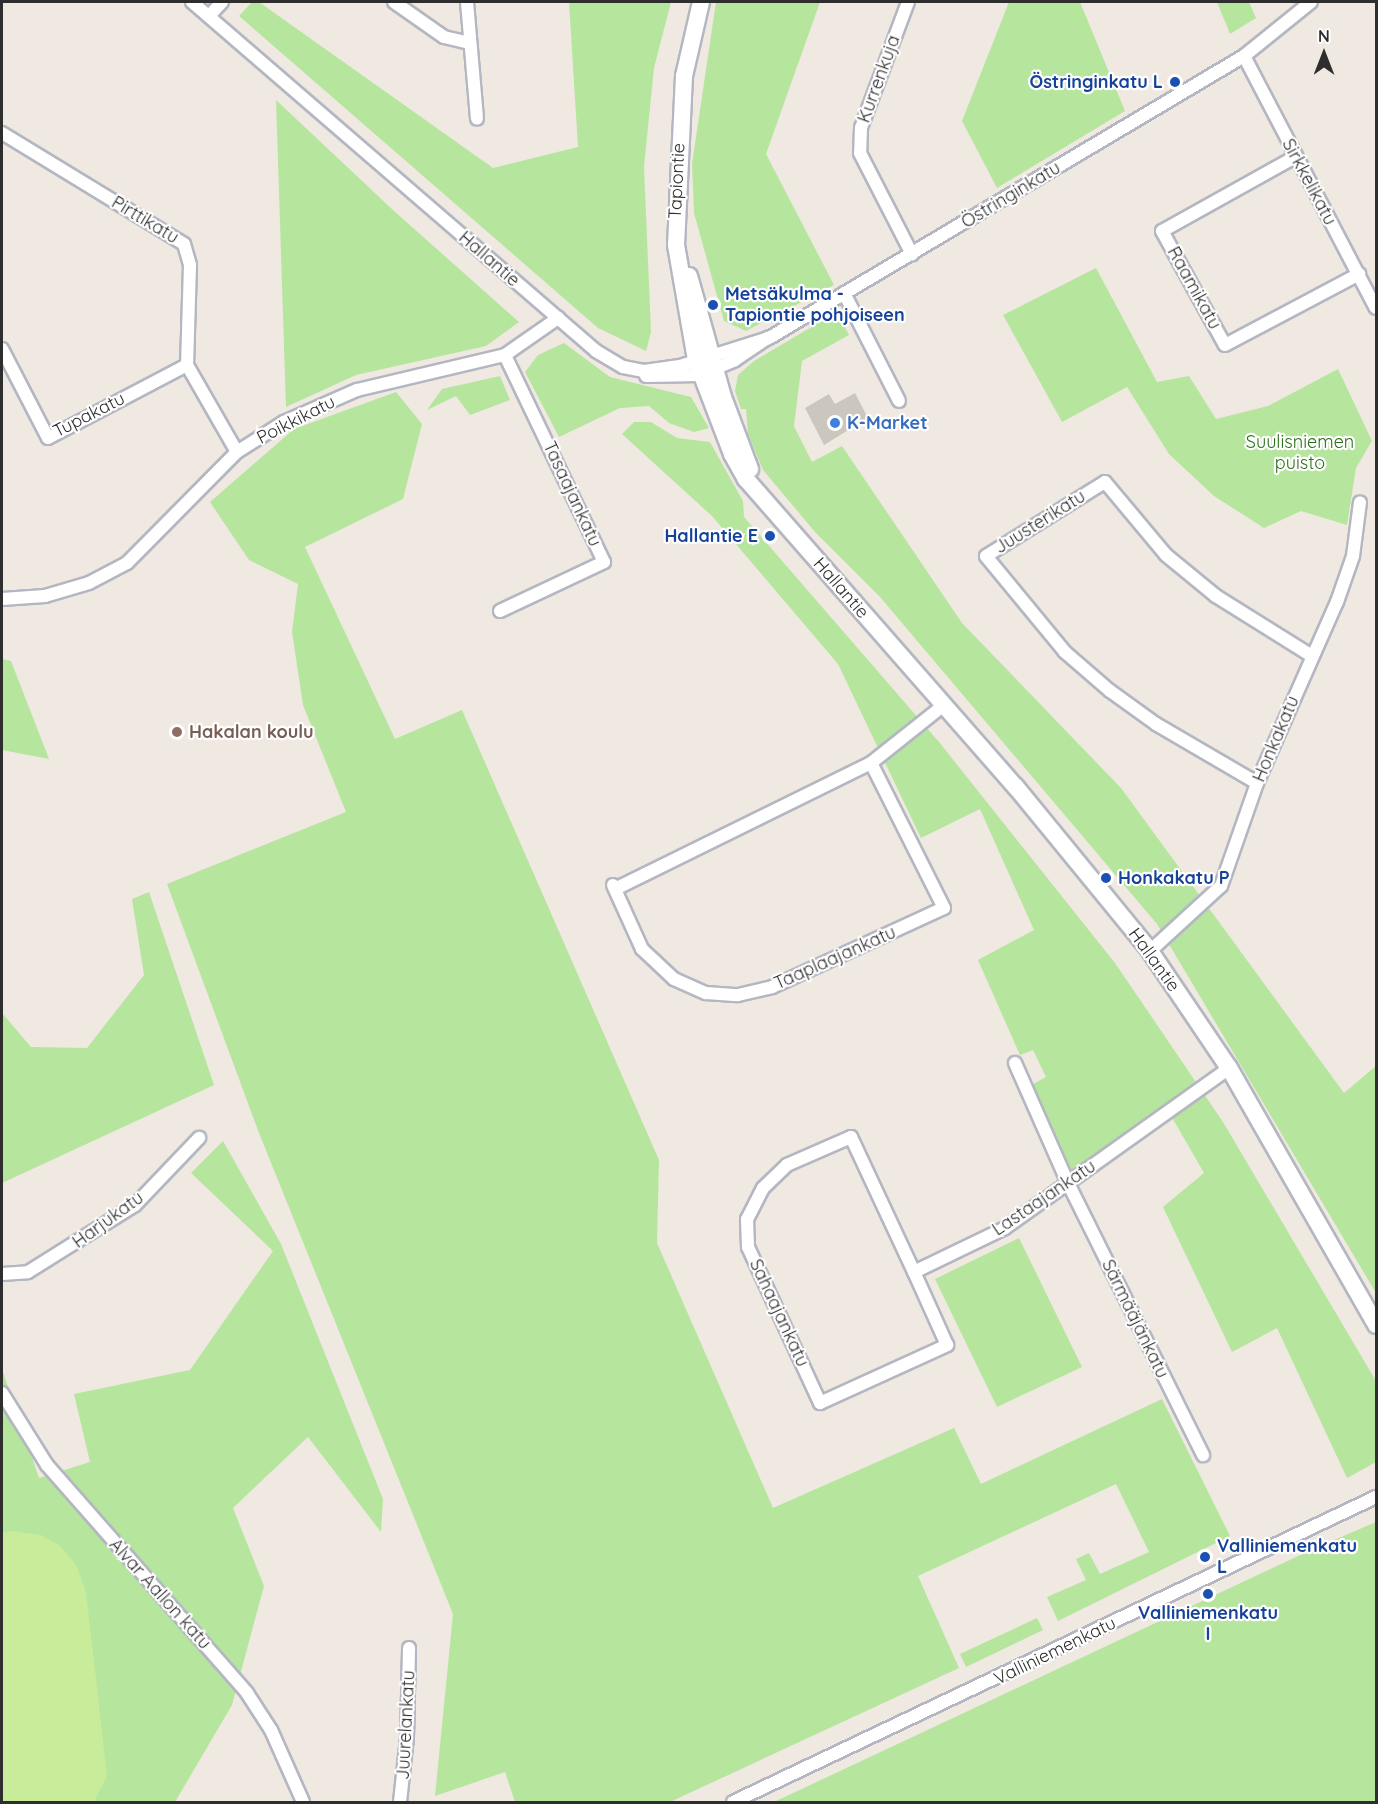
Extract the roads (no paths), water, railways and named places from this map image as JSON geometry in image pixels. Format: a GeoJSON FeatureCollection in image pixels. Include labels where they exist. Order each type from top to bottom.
{"type":"FeatureCollection","features":[{"type":"Feature","properties":{"kind":"street","name":"Hallantie"},"geometry":{"type":"LineString","coordinates":[[192,2],[558,318],[622,367],[663,369],[706,365],[769,338]]}},
{"type":"Feature","properties":{"kind":"street"},"geometry":{"type":"LineString","coordinates":[[209,16],[222,2]]}},
{"type":"Feature","properties":{"kind":"street"},"geometry":{"type":"LineString","coordinates":[[394,2],[444,36],[469,43]]}},
{"type":"Feature","properties":{"kind":"street"},"geometry":{"type":"LineString","coordinates":[[467,2],[477,119]]}},
{"type":"Feature","properties":{"kind":"street","name":"Tapiontie"},"geometry":{"type":"LineString","coordinates":[[701,2],[684,76],[676,197],[706,365]]}},
{"type":"Feature","properties":{"kind":"street","name":"Kurrenkuja"},"geometry":{"type":"LineString","coordinates":[[908,2],[861,128],[860,153],[912,254]]}},
{"type":"Feature","properties":{"kind":"street","name":"Östringinkatu"},"geometry":{"type":"LineString","coordinates":[[769,338],[1244,56],[1311,2]]}},
{"type":"Feature","properties":{"kind":"street","name":"Sirkkelikatu"},"geometry":{"type":"LineString","coordinates":[[1244,56],[1295,157],[1377,308]]}},
{"type":"Feature","properties":{"kind":"street","name":"Pirttikatu"},"geometry":{"type":"LineString","coordinates":[[2,133],[184,244],[190,265],[187,365]]}},
{"type":"Feature","properties":{"kind":"street","name":"Raamikatu"},"geometry":{"type":"LineString","coordinates":[[1295,157],[1162,231],[1225,345],[1359,274]]}},
{"type":"Feature","properties":{"kind":"street"},"geometry":{"type":"LineString","coordinates":[[844,293],[899,401]]}},
{"type":"Feature","properties":{"kind":"street","name":"Poikkikatu"},"geometry":{"type":"LineString","coordinates":[[2,599],[45,596],[89,583],[127,563],[188,497],[237,452],[284,422],[357,390],[505,355],[558,318]]}},
{"type":"Feature","properties":{"kind":"street","name":"Tupakatu"},"geometry":{"type":"LineString","coordinates":[[2,349],[48,438],[187,365]]}},
{"type":"Feature","properties":{"kind":"street","name":"Tasaajankatu"},"geometry":{"type":"LineString","coordinates":[[500,611],[604,562],[505,355]]}},
{"type":"Feature","properties":{"kind":"street"},"geometry":{"type":"LineString","coordinates":[[187,365],[237,452]]}},
{"type":"Feature","properties":{"kind":"street","name":"Hallantie"},"geometry":{"type":"LineString","coordinates":[[706,365],[746,459],[774,512],[944,705],[1150,951],[1229,1068],[1377,1325]]}},
{"type":"Feature","properties":{"kind":"street","name":"Juusterikatu"},"geometry":{"type":"LineString","coordinates":[[1257,783],[1156,724],[1110,690],[1065,652],[986,556],[1105,482],[1166,555],[1216,596],[1312,656]]}},
{"type":"Feature","properties":{"kind":"street","name":"Honkakatu"},"geometry":{"type":"LineString","coordinates":[[1150,951],[1221,886],[1257,783],[1353,556],[1360,502]]}},
{"type":"Feature","properties":{"kind":"street","name":"Taaplaajankatu"},"geometry":{"type":"LineString","coordinates":[[871,763],[944,908],[772,987],[738,995],[706,993],[674,979],[642,949],[614,887],[871,763],[944,705]]}},
{"type":"Feature","properties":{"kind":"street","name":"Särmääjänkatu"},"geometry":{"type":"LineString","coordinates":[[1015,1063],[1068,1183],[1203,1455]]}},
{"type":"Feature","properties":{"kind":"street","name":"Lastaajankatu"},"geometry":{"type":"LineString","coordinates":[[914,1272],[1005,1228],[1229,1068]]}},
{"type":"Feature","properties":{"kind":"street","name":"Sahaajankatu"},"geometry":{"type":"LineString","coordinates":[[851,1137],[914,1272],[946,1345],[820,1403],[748,1247],[747,1219],[763,1188],[787,1165],[851,1137]]}},
{"type":"Feature","properties":{"kind":"street","name":"Harjukatu"},"geometry":{"type":"LineString","coordinates":[[2,1274],[28,1272],[135,1205],[199,1138]]}},
{"type":"Feature","properties":{"kind":"street","name":"Alvar Aallon katu"},"geometry":{"type":"LineString","coordinates":[[2,1393],[47,1465],[248,1693],[271,1730],[303,1803]]}},
{"type":"Feature","properties":{"kind":"street","name":"Valliniemenkatu"},"geometry":{"type":"LineString","coordinates":[[733,1803],[1377,1497]]}},
{"type":"Feature","properties":{"kind":"street","name":"Juurelankatu"},"geometry":{"type":"LineString","coordinates":[[400,1803],[408,1738],[409,1648]]}},
{"type":"Feature","properties":{"kind":"place","name":"Östringinkatu L"},"geometry":{"type":"Point","coordinates":[1175,82]}},
{"type":"Feature","properties":{"kind":"place","name":"Metsäkulma - Tapiontie pohjoiseen"},"geometry":{"type":"Point","coordinates":[713,305]}},
{"type":"Feature","properties":{"kind":"place","name":"K-Market"},"geometry":{"type":"Point","coordinates":[835,423]}},
{"type":"Feature","properties":{"kind":"place","name":"Hallantie E"},"geometry":{"type":"Point","coordinates":[770,536]}},
{"type":"Feature","properties":{"kind":"place","name":"Hakalan koulu"},"geometry":{"type":"Point","coordinates":[177,732]}},
{"type":"Feature","properties":{"kind":"place","name":"Honkakatu P"},"geometry":{"type":"Point","coordinates":[1106,878]}},
{"type":"Feature","properties":{"kind":"place","name":"Valliniemenkatu L"},"geometry":{"type":"Point","coordinates":[1205,1557]}},
{"type":"Feature","properties":{"kind":"place","name":"Valliniemenkatu I"},"geometry":{"type":"Point","coordinates":[1208,1594]}},
{"type":"Feature","properties":{"kind":"park label","name":"Suulisniemen puisto"},"geometry":{"type":"Point","coordinates":[1300,453]}}]}
